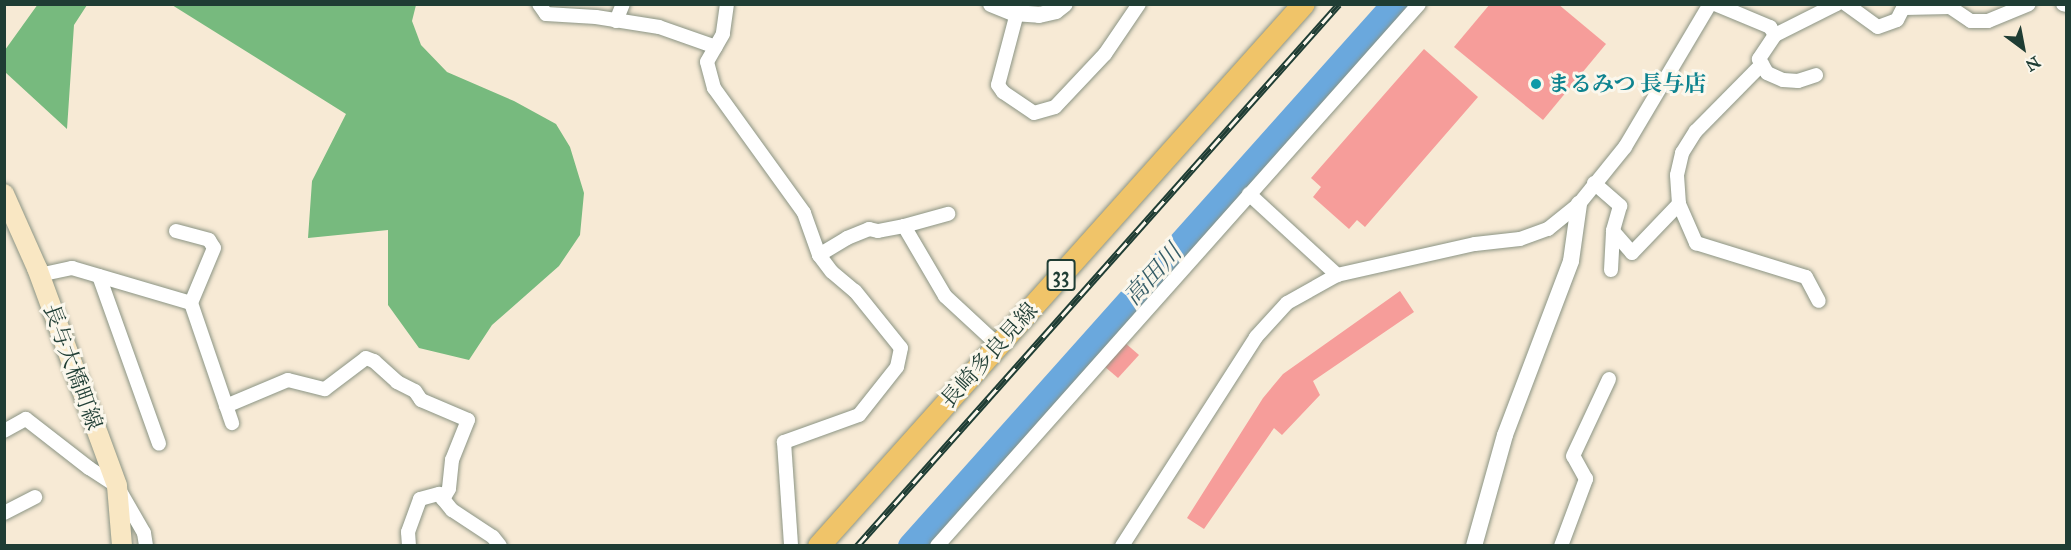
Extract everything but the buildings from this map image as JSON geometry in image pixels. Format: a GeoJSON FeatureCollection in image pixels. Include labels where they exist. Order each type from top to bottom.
{"type":"FeatureCollection","features":[{"type":"Feature","properties":{"kind":"main road","name":"長崎多良見線"},"geometry":{"type":"LineString","coordinates":[[819,546],[1300,6]]}},
{"type":"Feature","properties":{"kind":"main road","name":"長与大橋町線"},"geometry":{"type":"LineString","coordinates":[[4,194],[39,275],[117,486],[122,546]]}},
{"type":"Feature","properties":{"kind":"street"},"geometry":{"type":"LineString","coordinates":[[539,4],[546,14],[659,27],[716,46]]}},
{"type":"Feature","properties":{"kind":"street"},"geometry":{"type":"LineString","coordinates":[[616,21],[623,4]]}},
{"type":"Feature","properties":{"kind":"street"},"geometry":{"type":"LineString","coordinates":[[727,4],[723,34],[707,62],[714,88],[804,213],[819,255],[832,272],[855,291],[901,348],[897,367],[860,416],[784,442],[792,546]]}},
{"type":"Feature","properties":{"kind":"street"},"geometry":{"type":"LineString","coordinates":[[992,4],[1017,13],[1040,15],[1056,11],[1065,4]]}},
{"type":"Feature","properties":{"kind":"street"},"geometry":{"type":"LineString","coordinates":[[1017,13],[998,85],[1003,92],[1034,113],[1055,107],[1105,54],[1139,4]]}},
{"type":"Feature","properties":{"kind":"street"},"geometry":{"type":"LineString","coordinates":[[938,546],[1419,4]]}},
{"type":"Feature","properties":{"kind":"street"},"geometry":{"type":"LineString","coordinates":[[1122,546],[1256,337],[1287,303],[1337,275],[1475,244],[1520,239],[1548,228],[1579,204],[1624,147],[1713,4],[1770,27],[1775,35]]}},
{"type":"Feature","properties":{"kind":"street"},"geometry":{"type":"LineString","coordinates":[[1816,75],[1798,81],[1783,80],[1767,73],[1759,59],[1775,35],[1837,4]]}},
{"type":"Feature","properties":{"kind":"street"},"geometry":{"type":"LineString","coordinates":[[1846,4],[1878,27],[1897,20],[1905,6],[1950,7],[1971,21],[1988,21],[2029,4]]}},
{"type":"Feature","properties":{"kind":"street"},"geometry":{"type":"LineString","coordinates":[[1762,64],[1696,131],[1682,153],[1677,175],[1679,204],[1696,243],[1806,277],[1819,301]]}},
{"type":"Feature","properties":{"kind":"street"},"geometry":{"type":"LineString","coordinates":[[1594,183],[1620,206],[1613,231],[1611,270]]}},
{"type":"Feature","properties":{"kind":"street"},"geometry":{"type":"LineString","coordinates":[[1249,194],[1337,275]]}},
{"type":"Feature","properties":{"kind":"street"},"geometry":{"type":"LineString","coordinates":[[1474,546],[1505,435],[1571,261],[1579,204]]}},
{"type":"Feature","properties":{"kind":"street"},"geometry":{"type":"LineString","coordinates":[[1613,231],[1632,253],[1679,204]]}},
{"type":"Feature","properties":{"kind":"street"},"geometry":{"type":"LineString","coordinates":[[819,255],[869,229],[878,231],[948,214]]}},
{"type":"Feature","properties":{"kind":"street"},"geometry":{"type":"LineString","coordinates":[[904,226],[945,296],[998,345]]}},
{"type":"Feature","properties":{"kind":"street"},"geometry":{"type":"LineString","coordinates":[[176,231],[208,240],[214,248],[191,303],[232,423]]}},
{"type":"Feature","properties":{"kind":"street"},"geometry":{"type":"LineString","coordinates":[[39,275],[72,268],[191,303]]}},
{"type":"Feature","properties":{"kind":"street"},"geometry":{"type":"LineString","coordinates":[[99,276],[159,444]]}},
{"type":"Feature","properties":{"kind":"street"},"geometry":{"type":"LineString","coordinates":[[226,406],[288,380],[325,389],[366,358],[397,382],[415,391],[421,400],[468,420],[452,460],[449,489],[443,499]]}},
{"type":"Feature","properties":{"kind":"street"},"geometry":{"type":"LineString","coordinates":[[1561,546],[1586,479],[1573,456],[1610,379]]}},
{"type":"Feature","properties":{"kind":"street"},"geometry":{"type":"LineString","coordinates":[[7,424],[26,418],[89,468],[117,486],[144,533],[146,546]]}},
{"type":"Feature","properties":{"kind":"street"},"geometry":{"type":"LineString","coordinates":[[409,546],[408,532],[420,499],[439,494],[452,510],[493,537],[500,546]]}},
{"type":"Feature","properties":{"kind":"street"},"geometry":{"type":"LineString","coordinates":[[4,513],[35,497]]}},
{"type":"Feature","properties":{"kind":"green space"},"geometry":{"type":"Polygon","coordinates":[[[38,4],[87,5],[74,25],[67,129],[5,72],[5,50],[38,4]]]}},
{"type":"Feature","properties":{"kind":"green space"},"geometry":{"type":"Polygon","coordinates":[[[172,5],[416,5],[412,21],[421,45],[447,72],[514,101],[556,124],[570,147],[584,193],[580,235],[559,266],[492,325],[469,360],[419,348],[388,305],[388,230],[308,238],[312,181],[346,114],[172,5]]]}},
{"type":"Feature","properties":{"kind":"waterway","name":"高田川"},"geometry":{"type":"LineString","coordinates":[[911,546],[1395,4]]}},
{"type":"Feature","properties":{"kind":"railway"},"geometry":{"type":"LineString","coordinates":[[857,546],[1339,4]]}},
{"type":"Feature","properties":{"kind":"place","name":"まるみつ 長与店"},"geometry":{"type":"Point","coordinates":[1536,84]}}]}
